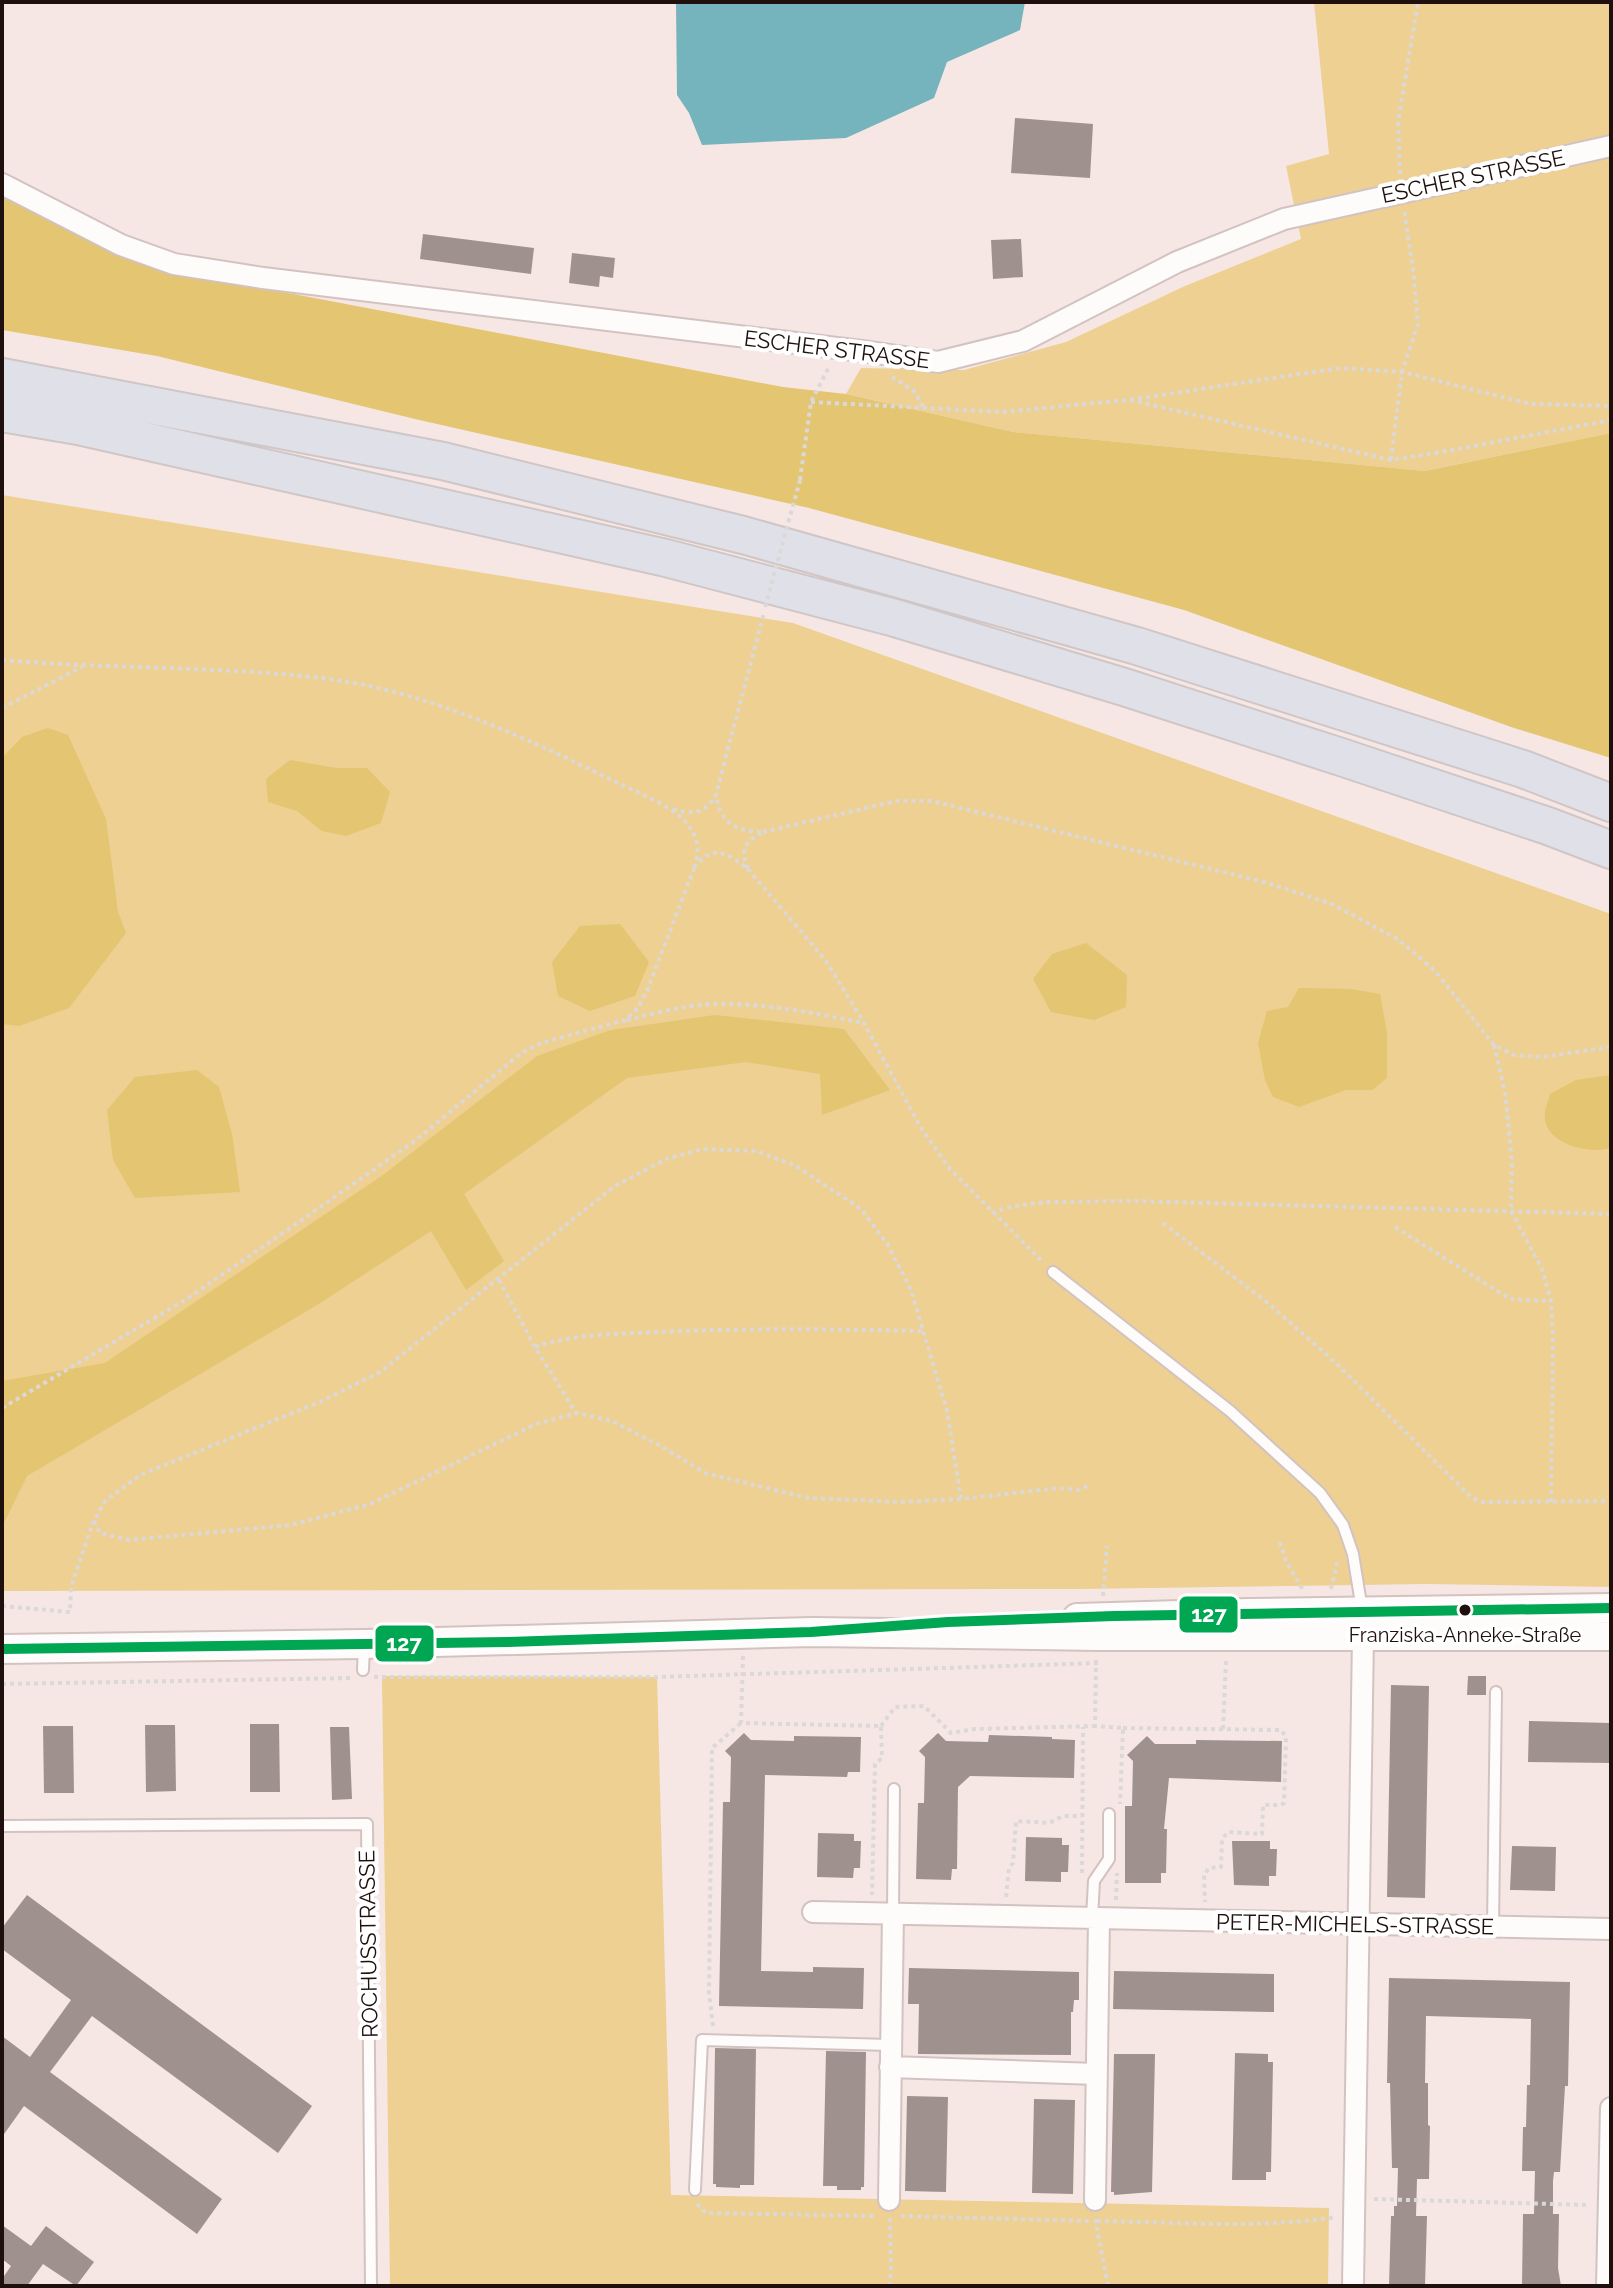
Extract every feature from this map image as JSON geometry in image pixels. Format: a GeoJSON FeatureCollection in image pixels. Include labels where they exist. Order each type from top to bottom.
{"type":"FeatureCollection","features":[{"type":"Feature","properties":{"kind":"highway"},"geometry":{"type":"LineString","coordinates":[[2,377],[443,461],[743,535],[1137,646],[1523,769],[1611,803]]}},
{"type":"Feature","properties":{"kind":"highway"},"geometry":{"type":"LineString","coordinates":[[2,413],[78,426],[666,558],[895,618],[1341,757],[1611,850]]}},
{"type":"Feature","properties":{"kind":"highway"},"geometry":{"type":"LineString","coordinates":[[1523,769],[1611,788]]}},
{"type":"Feature","properties":{"kind":"main road"},"geometry":{"type":"LineString","coordinates":[[2,1649],[364,1657],[813,1632],[1362,1624],[1611,1608]]}},
{"type":"Feature","properties":{"kind":"main road"},"geometry":{"type":"LineString","coordinates":[[1362,1624],[1611,1636]]}},
{"type":"Feature","properties":{"kind":"street","name":"ESCHER STRASSE"},"geometry":{"type":"LineString","coordinates":[[2,184],[121,245],[174,264],[263,278],[938,362],[1023,341],[1177,262],[1284,219],[1611,146]]}},
{"type":"Feature","properties":{"kind":"street"},"geometry":{"type":"LineString","coordinates":[[1353,2286],[1362,1624]]}},
{"type":"Feature","properties":{"kind":"street","name":"PETER-MICHELS-STRASSE"},"geometry":{"type":"LineString","coordinates":[[813,1912],[1611,1929]]}},
{"type":"Feature","properties":{"kind":"street"},"geometry":{"type":"LineString","coordinates":[[889,2208],[893,1913]]}},
{"type":"Feature","properties":{"kind":"street"},"geometry":{"type":"LineString","coordinates":[[1095,2211],[1102,1918]]}},
{"type":"Feature","properties":{"kind":"street"},"geometry":{"type":"LineString","coordinates":[[890,2067],[1096,2074]]}},
{"type":"Feature","properties":{"kind":"street"},"geometry":{"type":"LineString","coordinates":[[1607,2286],[1611,2108]]}},
{"type":"Feature","properties":{"kind":"lane"},"geometry":{"type":"LineString","coordinates":[[1053,1272],[1230,1411],[1320,1493],[1343,1525],[1353,1554],[1362,1624]]}},
{"type":"Feature","properties":{"kind":"lane"},"geometry":{"type":"LineString","coordinates":[[1493,1927],[1496,1692]]}},
{"type":"Feature","properties":{"kind":"lane"},"geometry":{"type":"LineString","coordinates":[[893,1913],[894,1789]]}},
{"type":"Feature","properties":{"kind":"lane"},"geometry":{"type":"LineString","coordinates":[[1102,1918],[1094,1881],[1109,1859],[1114,1815]]}},
{"type":"Feature","properties":{"kind":"lane","name":"ROCHUSSTRASSE"},"geometry":{"type":"LineString","coordinates":[[2,1826],[367,1824],[371,2286]]}},
{"type":"Feature","properties":{"kind":"lane"},"geometry":{"type":"LineString","coordinates":[[695,2190],[702,2040],[890,2045]]}},
{"type":"Feature","properties":{"kind":"path"},"geometry":{"type":"LineString","coordinates":[[664,806],[684,812],[699,812],[710,804],[716,794],[800,480],[811,402],[828,370],[834,348]]}},
{"type":"Feature","properties":{"kind":"path"},"geometry":{"type":"LineString","coordinates":[[870,352],[893,378],[914,391],[924,408]]}},
{"type":"Feature","properties":{"kind":"path"},"geometry":{"type":"LineString","coordinates":[[811,402],[1002,412],[1128,400],[1340,368],[1402,372],[1531,404],[1611,406]]}},
{"type":"Feature","properties":{"kind":"path"},"geometry":{"type":"LineString","coordinates":[[1391,460],[1402,372]]}},
{"type":"Feature","properties":{"kind":"path"},"geometry":{"type":"LineString","coordinates":[[1128,400],[1391,460],[1611,420]]}},
{"type":"Feature","properties":{"kind":"path"},"geometry":{"type":"LineString","coordinates":[[2,660],[83,667],[207,670],[324,678],[396,694],[490,724],[564,756],[664,806],[688,823],[698,842],[699,854],[647,991],[637,1009],[625,1020]]}},
{"type":"Feature","properties":{"kind":"path"},"geometry":{"type":"LineString","coordinates":[[2,708],[83,667]]}},
{"type":"Feature","properties":{"kind":"path"},"geometry":{"type":"LineString","coordinates":[[716,794],[718,808],[730,824],[745,831],[763,832]]}},
{"type":"Feature","properties":{"kind":"path"},"geometry":{"type":"LineString","coordinates":[[1053,1272],[950,1169],[921,1128],[826,961],[748,869],[743,857],[744,846],[750,839],[763,832],[896,801],[932,801],[1264,882],[1332,904],[1399,940],[1435,971],[1494,1045],[1514,1055],[1542,1057],[1611,1047]]}},
{"type":"Feature","properties":{"kind":"path"},"geometry":{"type":"LineString","coordinates":[[695,866],[705,855],[713,852],[724,854],[748,869]]}},
{"type":"Feature","properties":{"kind":"path"},"geometry":{"type":"LineString","coordinates":[[2,1408],[185,1300],[416,1140],[520,1054],[541,1043],[625,1020],[711,1004],[762,1005],[864,1023]]}},
{"type":"Feature","properties":{"kind":"path"},"geometry":{"type":"LineString","coordinates":[[1494,1045],[1505,1092],[1512,1161],[1511,1211],[1542,1269],[1551,1301],[1551,1502]]}},
{"type":"Feature","properties":{"kind":"path"},"geometry":{"type":"LineString","coordinates":[[2,1606],[70,1612],[71,1587],[94,1521],[105,1501],[140,1475],[322,1401],[380,1372],[615,1186],[666,1159],[703,1149],[756,1151],[796,1166],[861,1209],[888,1245],[911,1290],[947,1411],[961,1499]]}},
{"type":"Feature","properties":{"kind":"path"},"geometry":{"type":"LineString","coordinates":[[992,1213],[1009,1207],[1045,1202],[1118,1201],[1611,1214]]}},
{"type":"Feature","properties":{"kind":"path"},"geometry":{"type":"LineString","coordinates":[[1163,1223],[1268,1303],[1337,1364],[1472,1498],[1483,1502],[1611,1501]]}},
{"type":"Feature","properties":{"kind":"path"},"geometry":{"type":"LineString","coordinates":[[1395,1227],[1510,1299],[1551,1301]]}},
{"type":"Feature","properties":{"kind":"path"},"geometry":{"type":"LineString","coordinates":[[499,1280],[535,1347],[576,1413]]}},
{"type":"Feature","properties":{"kind":"path"},"geometry":{"type":"LineString","coordinates":[[535,1347],[553,1341],[619,1334],[754,1327],[923,1331]]}},
{"type":"Feature","properties":{"kind":"path"},"geometry":{"type":"LineString","coordinates":[[94,1521],[100,1533],[129,1540],[291,1525],[370,1504],[536,1424],[576,1413],[612,1421],[705,1473],[808,1498],[901,1502],[1059,1488],[1077,1490],[1088,1486]]}},
{"type":"Feature","properties":{"kind":"path"},"geometry":{"type":"LineString","coordinates":[[1324,1596],[1334,1581],[1343,1525]]}},
{"type":"Feature","properties":{"kind":"path"},"geometry":{"type":"LineString","coordinates":[[1280,1542],[1286,1561],[1308,1598]]}},
{"type":"Feature","properties":{"kind":"path"},"geometry":{"type":"LineString","coordinates":[[1095,1726],[1107,1546]]}},
{"type":"Feature","properties":{"kind":"path"},"geometry":{"type":"LineString","coordinates":[[741,1635],[744,1673],[741,1723]]}},
{"type":"Feature","properties":{"kind":"path"},"geometry":{"type":"LineString","coordinates":[[1223,1729],[1226,1660]]}},
{"type":"Feature","properties":{"kind":"path"},"geometry":{"type":"LineString","coordinates":[[871,1913],[875,1764],[882,1758],[881,1726],[895,1707],[924,1706],[951,1733],[975,1729],[1095,1726],[1281,1730],[1286,1737],[1284,1803],[1263,1805],[1262,1834],[1228,1832],[1222,1839],[1221,1867],[1209,1868],[1204,1875],[1205,1920]]}},
{"type":"Feature","properties":{"kind":"path"},"geometry":{"type":"LineString","coordinates":[[713,2040],[709,1993],[712,1748],[741,1723],[881,1726]]}},
{"type":"Feature","properties":{"kind":"path"},"geometry":{"type":"LineString","coordinates":[[1082,1874],[1083,1727]]}},
{"type":"Feature","properties":{"kind":"path"},"geometry":{"type":"LineString","coordinates":[[1114,1815],[1123,1728]]}},
{"type":"Feature","properties":{"kind":"path"},"geometry":{"type":"LineString","coordinates":[[1004,1916],[1016,1821],[1049,1823],[1063,1816],[1082,1816]]}},
{"type":"Feature","properties":{"kind":"path"},"geometry":{"type":"LineString","coordinates":[[1102,1918],[1118,1859]]}},
{"type":"Feature","properties":{"kind":"path"},"geometry":{"type":"LineString","coordinates":[[695,2190],[696,2202],[706,2213],[889,2208],[1095,2211],[1305,2222],[1354,2206],[1609,2206]]}},
{"type":"Feature","properties":{"kind":"path"},"geometry":{"type":"LineString","coordinates":[[889,2208],[892,2257],[889,2286]]}},
{"type":"Feature","properties":{"kind":"path"},"geometry":{"type":"LineString","coordinates":[[1095,2211],[1108,2286]]}},
{"type":"Feature","properties":{"kind":"shaded area"},"geometry":{"type":"Polygon","coordinates":[[[1314,2],[1611,2],[1611,433],[1425,471],[1013,432],[846,394],[861,368],[964,370],[1066,342],[1185,286],[1301,239],[1286,166],[1329,154],[1314,2]]]}},
{"type":"Feature","properties":{"kind":"shaded area"},"geometry":{"type":"Polygon","coordinates":[[[2,196],[115,254],[172,271],[783,387],[846,394],[1013,432],[1425,471],[1611,433],[1611,758],[1514,728],[1184,610],[809,508],[415,419],[157,356],[2,330],[2,196]]]}},
{"type":"Feature","properties":{"kind":"shaded area"},"geometry":{"type":"Polygon","coordinates":[[[2,495],[793,623],[1611,914],[1611,1587],[1426,1584],[1079,1589],[2,1591],[2,495]]]}},
{"type":"Feature","properties":{"kind":"shaded area"},"geometry":{"type":"Polygon","coordinates":[[[48,728],[68,735],[106,819],[118,912],[126,933],[69,1008],[19,1026],[2,1024],[2,758],[22,737],[48,728]]]}},
{"type":"Feature","properties":{"kind":"shaded area"},"geometry":{"type":"Polygon","coordinates":[[[290,760],[336,768],[367,768],[390,792],[381,823],[346,836],[322,831],[297,811],[268,802],[266,779],[290,760]]]}},
{"type":"Feature","properties":{"kind":"shaded area"},"geometry":{"type":"Polygon","coordinates":[[[620,924],[649,962],[635,996],[590,1011],[558,996],[552,962],[580,926],[620,924]]]}},
{"type":"Feature","properties":{"kind":"shaded area"},"geometry":{"type":"Polygon","coordinates":[[[1086,943],[1127,975],[1126,1007],[1094,1020],[1051,1012],[1033,979],[1052,954],[1086,943]]]}},
{"type":"Feature","properties":{"kind":"shaded area"},"geometry":{"type":"Polygon","coordinates":[[[1299,988],[1351,989],[1380,994],[1387,1033],[1387,1078],[1372,1090],[1346,1090],[1299,1107],[1273,1097],[1265,1080],[1258,1043],[1267,1011],[1288,1007],[1299,988]]]}},
{"type":"Feature","properties":{"kind":"shaded area"},"geometry":{"type":"Polygon","coordinates":[[[715,1015],[844,1029],[890,1090],[822,1115],[820,1074],[746,1062],[627,1078],[464,1194],[504,1261],[466,1290],[431,1231],[317,1305],[27,1476],[2,1527],[2,1381],[105,1363],[383,1175],[537,1056],[611,1030],[715,1015]]]}},
{"type":"Feature","properties":{"kind":"shaded area"},"geometry":{"type":"Polygon","coordinates":[[[197,1070],[219,1087],[232,1134],[240,1192],[135,1198],[113,1160],[107,1110],[135,1077],[197,1070]]]}},
{"type":"Feature","properties":{"kind":"shaded area"},"geometry":{"type":"Polygon","coordinates":[[[1611,1075],[1611,1148],[1579,1148],[1558,1139],[1546,1123],[1550,1094],[1576,1080],[1611,1075]]]}},
{"type":"Feature","properties":{"kind":"shaded area"},"geometry":{"type":"Polygon","coordinates":[[[382,1676],[657,1677],[671,2195],[1329,2208],[1328,2286],[390,2286],[382,1676]]]}},
{"type":"Feature","properties":{"kind":"water"},"geometry":{"type":"Polygon","coordinates":[[[676,2],[1025,2],[1020,30],[947,62],[934,98],[846,138],[702,145],[689,113],[677,95],[676,2]]]}},
{"type":"Feature","properties":{"kind":"building"},"geometry":{"type":"Polygon","coordinates":[[[1015,118],[1093,124],[1090,178],[1011,173],[1015,118]]]}},
{"type":"Feature","properties":{"kind":"building"},"geometry":{"type":"Polygon","coordinates":[[[423,234],[534,248],[531,274],[420,259],[423,234]]]}},
{"type":"Feature","properties":{"kind":"building"},"geometry":{"type":"Polygon","coordinates":[[[1021,239],[1023,277],[993,279],[991,240],[1021,239]]]}},
{"type":"Feature","properties":{"kind":"building"},"geometry":{"type":"Polygon","coordinates":[[[572,253],[615,258],[613,278],[600,276],[599,287],[569,283],[572,253]]]}},
{"type":"Feature","properties":{"kind":"building"},"geometry":{"type":"Polygon","coordinates":[[[1468,1676],[1486,1676],[1486,1695],[1467,1695],[1468,1676]]]}},
{"type":"Feature","properties":{"kind":"building"},"geometry":{"type":"Polygon","coordinates":[[[1391,1685],[1429,1686],[1425,1898],[1387,1897],[1391,1685]]]}},
{"type":"Feature","properties":{"kind":"building"},"geometry":{"type":"Polygon","coordinates":[[[1529,1721],[1611,1723],[1611,1763],[1528,1762],[1529,1721]]]}},
{"type":"Feature","properties":{"kind":"building"},"geometry":{"type":"Polygon","coordinates":[[[250,1724],[279,1724],[280,1792],[250,1792],[250,1724]]]}},
{"type":"Feature","properties":{"kind":"building"},"geometry":{"type":"Polygon","coordinates":[[[145,1725],[175,1725],[176,1791],[146,1792],[145,1725]]]}},
{"type":"Feature","properties":{"kind":"building"},"geometry":{"type":"Polygon","coordinates":[[[43,1726],[73,1726],[74,1793],[44,1793],[43,1726]]]}},
{"type":"Feature","properties":{"kind":"building"},"geometry":{"type":"Polygon","coordinates":[[[330,1727],[349,1727],[352,1799],[332,1800],[330,1727]]]}},
{"type":"Feature","properties":{"kind":"building"},"geometry":{"type":"Polygon","coordinates":[[[744,1733],[751,1740],[794,1741],[794,1736],[861,1737],[860,1772],[848,1772],[847,1777],[765,1775],[761,1971],[813,1972],[813,1967],[864,1968],[863,2009],[719,2006],[723,1802],[730,1802],[731,1757],[725,1751],[744,1733]]]}},
{"type":"Feature","properties":{"kind":"building"},"geometry":{"type":"Polygon","coordinates":[[[938,1733],[946,1741],[988,1742],[989,1735],[1075,1740],[1074,1778],[970,1776],[958,1787],[957,1869],[952,1869],[951,1880],[916,1879],[918,1803],[924,1803],[925,1757],[919,1751],[938,1733]]]}},
{"type":"Feature","properties":{"kind":"building"},"geometry":{"type":"Polygon","coordinates":[[[1147,1736],[1155,1744],[1196,1744],[1196,1740],[1282,1741],[1281,1782],[1169,1778],[1164,1829],[1167,1829],[1166,1873],[1161,1873],[1161,1883],[1125,1883],[1125,1806],[1132,1806],[1133,1761],[1127,1755],[1147,1736]]]}},
{"type":"Feature","properties":{"kind":"building"},"geometry":{"type":"Polygon","coordinates":[[[818,1833],[854,1834],[854,1841],[861,1841],[860,1868],[854,1868],[853,1878],[817,1877],[818,1833]]]}},
{"type":"Feature","properties":{"kind":"building"},"geometry":{"type":"Polygon","coordinates":[[[1026,1837],[1062,1838],[1062,1845],[1069,1845],[1068,1872],[1061,1872],[1061,1882],[1025,1881],[1026,1837]]]}},
{"type":"Feature","properties":{"kind":"building"},"geometry":{"type":"Polygon","coordinates":[[[1232,1841],[1270,1841],[1270,1849],[1277,1849],[1276,1876],[1269,1876],[1269,1886],[1234,1885],[1232,1841]]]}},
{"type":"Feature","properties":{"kind":"building"},"geometry":{"type":"Polygon","coordinates":[[[1512,1846],[1556,1847],[1555,1891],[1510,1890],[1512,1846]]]}},
{"type":"Feature","properties":{"kind":"building"},"geometry":{"type":"Polygon","coordinates":[[[27,1895],[312,2106],[278,2153],[92,2016],[50,2072],[222,2199],[197,2234],[24,2106],[2,2137],[2,2036],[30,2057],[71,2000],[2,1949],[2,1928],[27,1895]]]}},
{"type":"Feature","properties":{"kind":"building"},"geometry":{"type":"Polygon","coordinates":[[[909,1968],[1079,1972],[1079,2000],[1074,2000],[1071,2012],[1071,2055],[918,2054],[919,2004],[908,2004],[909,1968]]]}},
{"type":"Feature","properties":{"kind":"building"},"geometry":{"type":"Polygon","coordinates":[[[1114,1971],[1274,1974],[1274,2012],[1113,2009],[1114,1971]]]}},
{"type":"Feature","properties":{"kind":"building"},"geometry":{"type":"Polygon","coordinates":[[[1389,1978],[1570,1982],[1568,2086],[1565,2086],[1560,2172],[1554,2172],[1553,2181],[1553,2214],[1559,2214],[1558,2268],[1561,2286],[1522,2286],[1523,2214],[1534,2214],[1535,2171],[1522,2171],[1523,2127],[1526,2127],[1527,2085],[1530,2085],[1531,2019],[1426,2016],[1429,2179],[1417,2179],[1416,2216],[1427,2216],[1425,2286],[1389,2286],[1391,2216],[1394,2216],[1394,2206],[1397,2206],[1398,2168],[1392,2168],[1390,2083],[1387,2083],[1389,1978]]]}},
{"type":"Feature","properties":{"kind":"building"},"geometry":{"type":"Polygon","coordinates":[[[715,2048],[756,2049],[754,2185],[740,2185],[740,2188],[716,2187],[713,2184],[715,2048]]]}},
{"type":"Feature","properties":{"kind":"building"},"geometry":{"type":"Polygon","coordinates":[[[826,2051],[866,2052],[864,2187],[861,2190],[837,2190],[837,2186],[823,2186],[826,2051]]]}},
{"type":"Feature","properties":{"kind":"building"},"geometry":{"type":"Polygon","coordinates":[[[1235,2053],[1268,2054],[1268,2062],[1273,2062],[1271,2172],[1266,2172],[1266,2180],[1232,2180],[1235,2053]]]}},
{"type":"Feature","properties":{"kind":"building"},"geometry":{"type":"Polygon","coordinates":[[[1114,2054],[1155,2054],[1152,2192],[1114,2195],[1111,2192],[1114,2054]]]}},
{"type":"Feature","properties":{"kind":"building"},"geometry":{"type":"Polygon","coordinates":[[[907,2096],[948,2097],[946,2192],[905,2191],[907,2096]]]}},
{"type":"Feature","properties":{"kind":"building"},"geometry":{"type":"Polygon","coordinates":[[[1034,2099],[1075,2100],[1073,2194],[1032,2193],[1034,2099]]]}},
{"type":"Feature","properties":{"kind":"building"},"geometry":{"type":"Polygon","coordinates":[[[2,2225],[31,2246],[46,2226],[94,2262],[76,2286],[43,2264],[27,2286],[2,2286],[2,2279],[11,2266],[2,2259],[2,2225]]]}},
{"type":"Feature","properties":{"kind":"transit line","name":"127"},"geometry":{"type":"LineString","coordinates":[[2,1649],[508,1642],[811,1632],[948,1622],[1114,1616],[1611,1608]]}},
{"type":"Feature","properties":{"kind":"place","name":"Franziska-Anneke-Straße"},"geometry":{"type":"Point","coordinates":[1465,1610]}}]}
